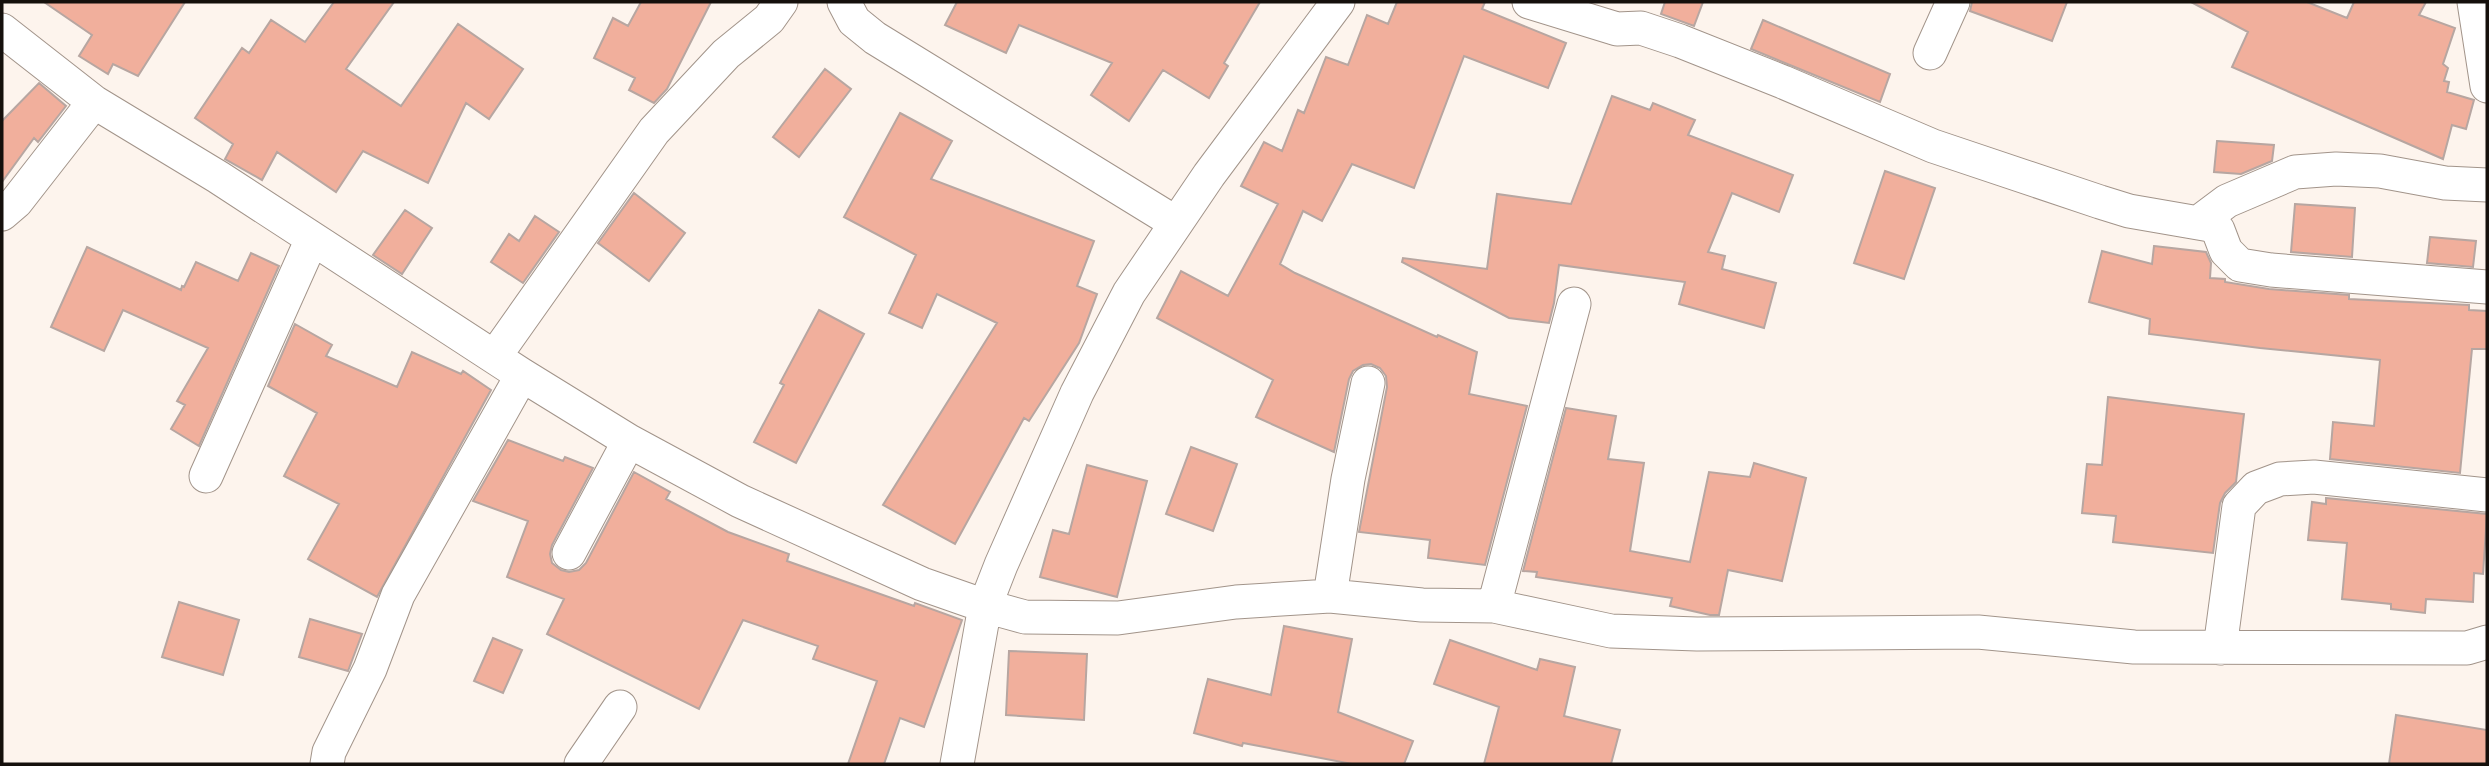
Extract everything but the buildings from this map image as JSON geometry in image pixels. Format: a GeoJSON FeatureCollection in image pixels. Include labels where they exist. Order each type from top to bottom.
{"type":"FeatureCollection","features":[{"type":"Feature","properties":{"kind":"street"},"geometry":{"type":"LineString","coordinates":[[495,356],[654,131],[726,54],[769,19],[781,2]]}},
{"type":"Feature","properties":{"kind":"street"},"geometry":{"type":"LineString","coordinates":[[844,2],[854,21],[875,38],[1177,223]]}},
{"type":"Feature","properties":{"kind":"street"},"geometry":{"type":"LineString","coordinates":[[957,764],[985,606],[1000,565],[1083,382],[1129,293],[1271,89],[1338,2]]}},
{"type":"Feature","properties":{"kind":"street"},"geometry":{"type":"LineString","coordinates":[[1528,2],[1617,29],[1641,28],[1783,82],[1933,146],[2100,202],[2142,214],[2199,222],[2218,230],[2226,251],[2240,265],[2271,270],[2487,287]]}},
{"type":"Feature","properties":{"kind":"street"},"geometry":{"type":"LineString","coordinates":[[1930,53],[1953,2]]}},
{"type":"Feature","properties":{"kind":"street"},"geometry":{"type":"LineString","coordinates":[[2474,2],[2487,86]]}},
{"type":"Feature","properties":{"kind":"street"},"geometry":{"type":"LineString","coordinates":[[2,30],[94,102],[218,177],[522,375],[629,441],[740,500],[922,584],[1025,617],[1118,618],[1236,602],[1330,596],[1422,605],[1494,606],[1611,631],[1697,634],[1978,632],[2134,647],[2467,648],[2487,642]]}},
{"type":"Feature","properties":{"kind":"street"},"geometry":{"type":"LineString","coordinates":[[2,214],[16,202],[94,102]]}},
{"type":"Feature","properties":{"kind":"street"},"geometry":{"type":"LineString","coordinates":[[2199,222],[2227,201],[2295,172],[2336,169],[2380,171],[2445,183],[2487,185]]}},
{"type":"Feature","properties":{"kind":"street"},"geometry":{"type":"LineString","coordinates":[[206,476],[312,239]]}},
{"type":"Feature","properties":{"kind":"street"},"geometry":{"type":"LineString","coordinates":[[1494,606],[1574,303]]}},
{"type":"Feature","properties":{"kind":"street"},"geometry":{"type":"LineString","coordinates":[[327,764],[330,752],[370,669],[398,595],[522,375]]}},
{"type":"Feature","properties":{"kind":"street"},"geometry":{"type":"LineString","coordinates":[[1330,596],[1348,479],[1368,383]]}},
{"type":"Feature","properties":{"kind":"street"},"geometry":{"type":"LineString","coordinates":[[569,553],[629,441]]}},
{"type":"Feature","properties":{"kind":"street"},"geometry":{"type":"LineString","coordinates":[[2220,648],[2239,506],[2256,488],[2280,480],[2314,477],[2487,495]]}},
{"type":"Feature","properties":{"kind":"street"},"geometry":{"type":"LineString","coordinates":[[581,764],[620,707]]}}]}
